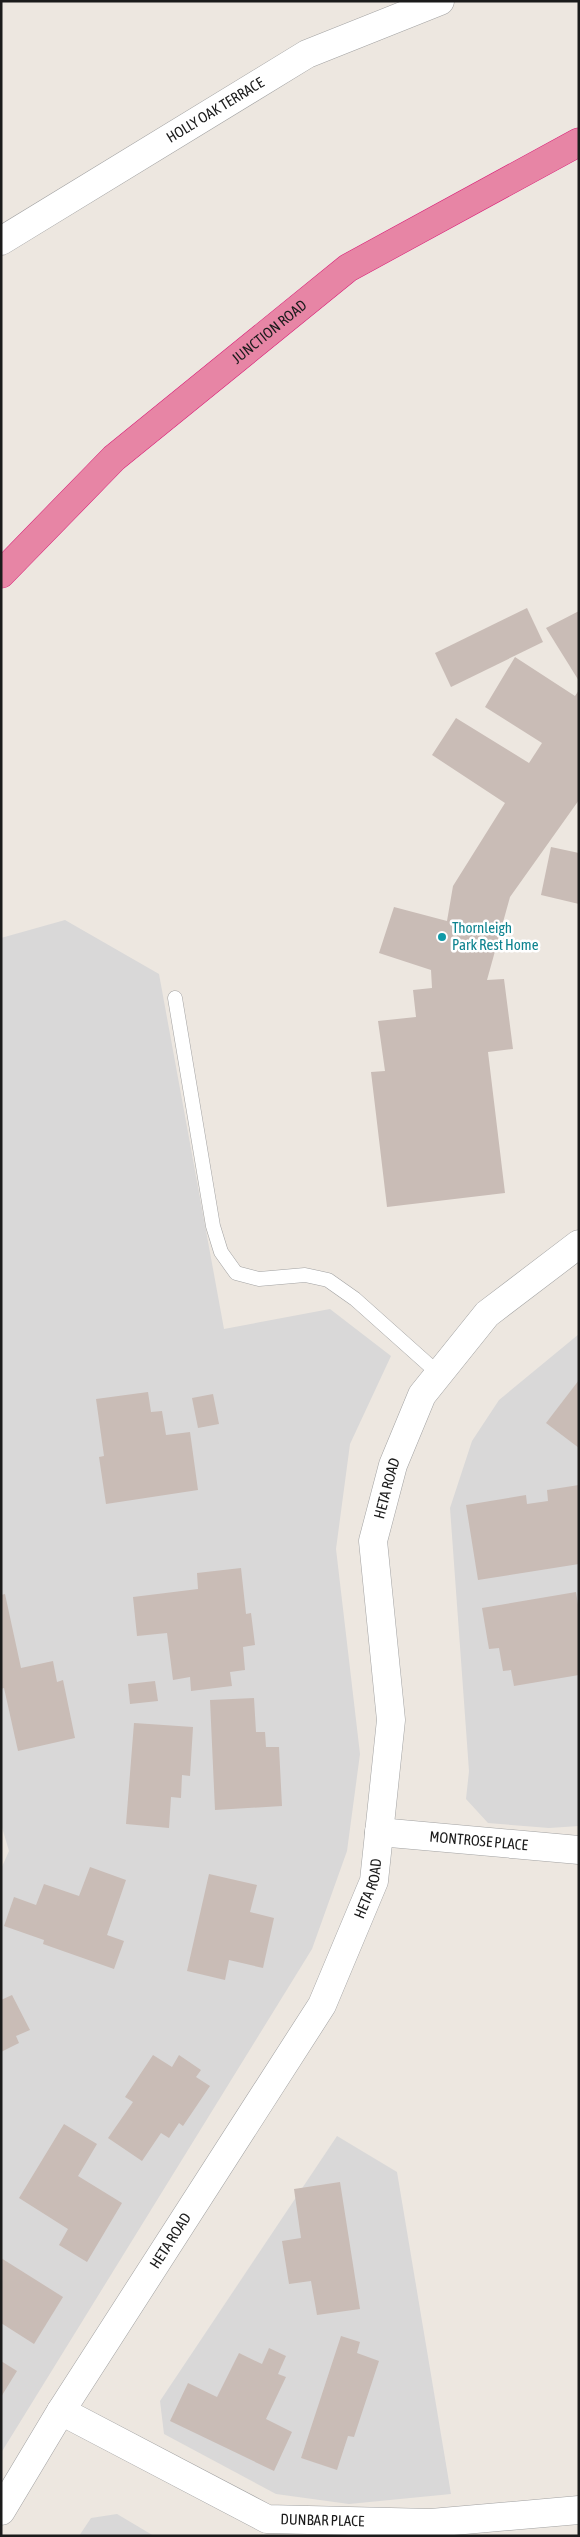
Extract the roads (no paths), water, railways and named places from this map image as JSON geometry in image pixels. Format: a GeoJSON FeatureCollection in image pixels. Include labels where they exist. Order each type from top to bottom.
{"type":"FeatureCollection","features":[{"type":"Feature","properties":{"kind":"highway","name":"JUNCTION ROAD"},"geometry":{"type":"LineString","coordinates":[[1,574],[114,458],[348,268],[579,142]]}},
{"type":"Feature","properties":{"kind":"street","name":"HOLLY OAK TERRACE"},"geometry":{"type":"LineString","coordinates":[[1,241],[307,54],[440,1]]}},
{"type":"Feature","properties":{"kind":"street","name":"HETA ROAD"},"geometry":{"type":"LineString","coordinates":[[1,2511],[61,2411],[322,2005],[374,1881],[391,1720],[373,1540],[393,1465],[422,1395],[487,1314],[579,1244]]}},
{"type":"Feature","properties":{"kind":"street","name":"MONTROSE PLACE"},"geometry":{"type":"LineString","coordinates":[[379,1832],[579,1850]]}},
{"type":"Feature","properties":{"kind":"street","name":"DUNBAR PLACE"},"geometry":{"type":"LineString","coordinates":[[61,2411],[267,2519],[431,2523],[579,2510]]}},
{"type":"Feature","properties":{"kind":"lane"},"geometry":{"type":"LineString","coordinates":[[175,998],[212,1226],[221,1252],[236,1273],[259,1279],[305,1275],[328,1280],[355,1298],[439,1374]]}},
{"type":"Feature","properties":{"kind":"place","name":"Thornleigh Park Rest Home"},"geometry":{"type":"Point","coordinates":[442,937]}}]}
